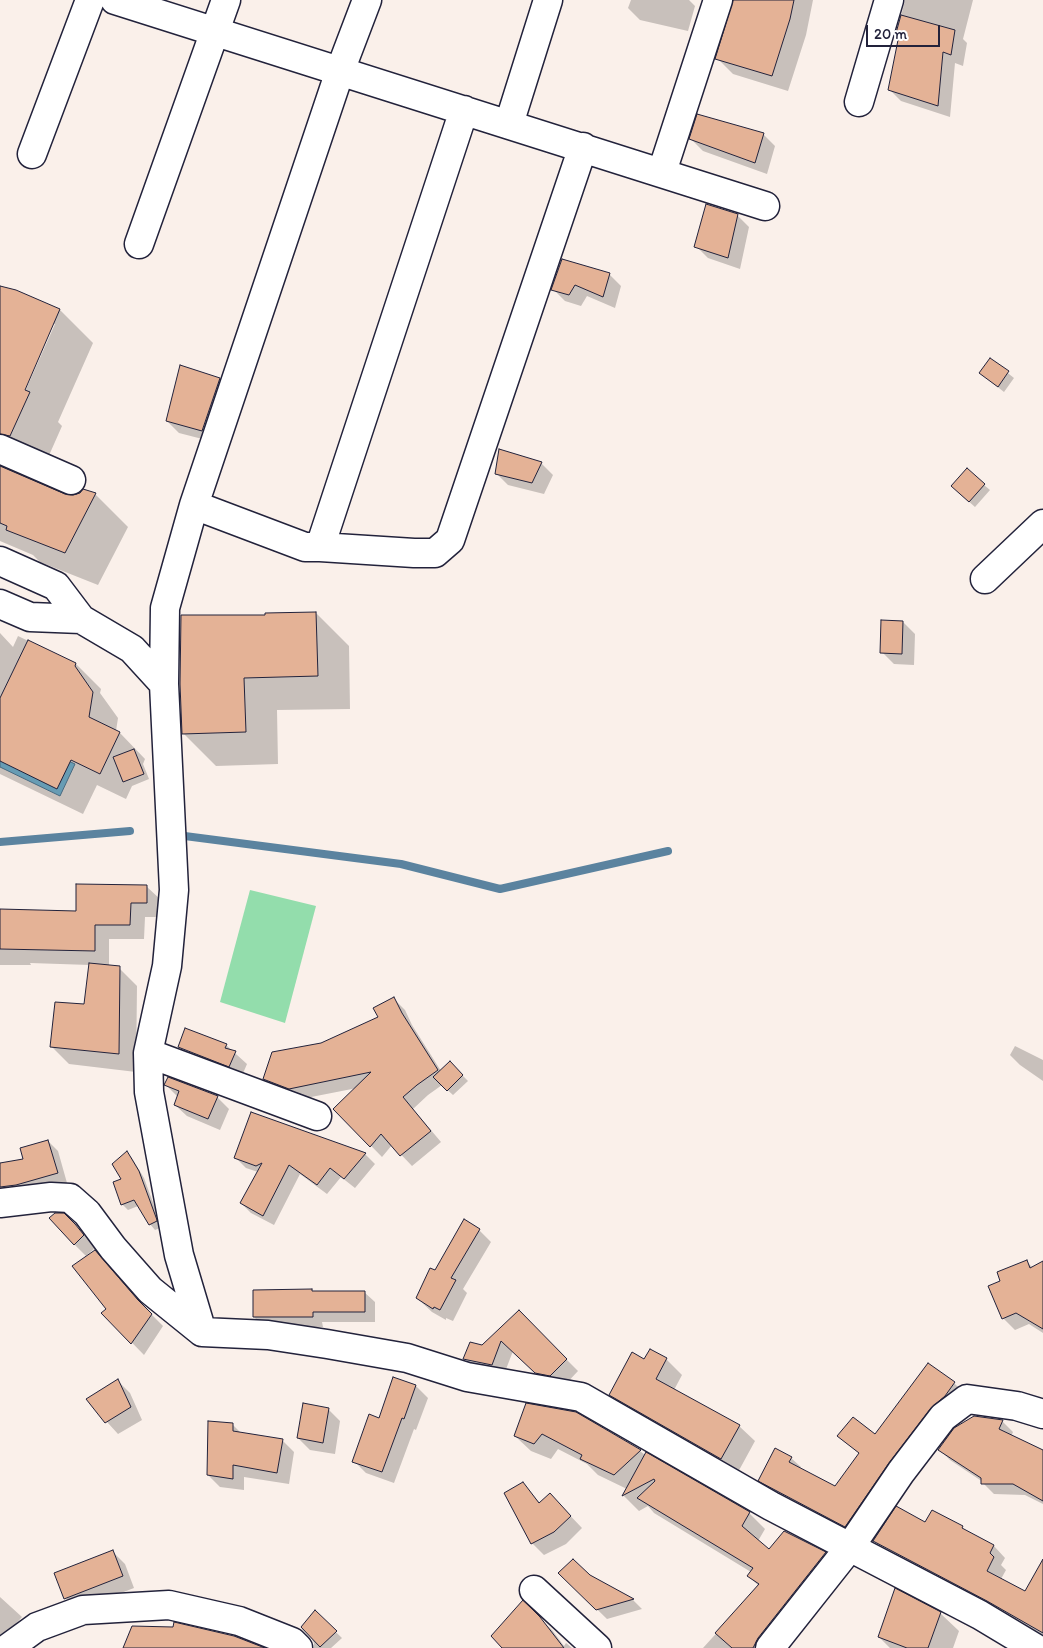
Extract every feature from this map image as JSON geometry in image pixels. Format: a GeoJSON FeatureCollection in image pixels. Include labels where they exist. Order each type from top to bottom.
{"type":"FeatureCollection","features":[{"type":"Feature","properties":{"kind":"street"},"geometry":{"type":"LineString","coordinates":[[32,154],[90,0]]}},
{"type":"Feature","properties":{"kind":"street"},"geometry":{"type":"LineString","coordinates":[[115,0],[765,206]]}},
{"type":"Feature","properties":{"kind":"street"},"geometry":{"type":"LineString","coordinates":[[139,244],[226,0]]}},
{"type":"Feature","properties":{"kind":"street"},"geometry":{"type":"LineString","coordinates":[[202,1332],[179,1255],[149,1092],[148,1053],[167,966],[174,890],[164,684],[165,608],[194,505],[340,71],[367,0]]}},
{"type":"Feature","properties":{"kind":"street"},"geometry":{"type":"LineString","coordinates":[[509,124],[548,0]]}},
{"type":"Feature","properties":{"kind":"street"},"geometry":{"type":"LineString","coordinates":[[662,172],[718,0]]}},
{"type":"Feature","properties":{"kind":"street"},"geometry":{"type":"LineString","coordinates":[[859,102],[889,0]]}},
{"type":"Feature","properties":{"kind":"street"},"geometry":{"type":"LineString","coordinates":[[320,547],[464,110]]}},
{"type":"Feature","properties":{"kind":"street"},"geometry":{"type":"LineString","coordinates":[[194,505],[305,547],[434,553],[450,540],[583,147]]}},
{"type":"Feature","properties":{"kind":"street"},"geometry":{"type":"LineString","coordinates":[[0,450],[70,480]]}},
{"type":"Feature","properties":{"kind":"street"},"geometry":{"type":"LineString","coordinates":[[985,579],[1043,524]]}},
{"type":"Feature","properties":{"kind":"street"},"geometry":{"type":"LineString","coordinates":[[0,561],[56,586],[81,618],[132,649],[164,684]]}},
{"type":"Feature","properties":{"kind":"street"},"geometry":{"type":"LineString","coordinates":[[0,604],[30,617],[81,618]]}},
{"type":"Feature","properties":{"kind":"street"},"geometry":{"type":"LineString","coordinates":[[148,1053],[317,1116]]}},
{"type":"Feature","properties":{"kind":"street"},"geometry":{"type":"LineString","coordinates":[[0,1203],[51,1197],[70,1198],[87,1213],[150,1290],[202,1332],[268,1335],[407,1358],[467,1377],[581,1397],[754,1496],[980,1615],[1035,1648]]}},
{"type":"Feature","properties":{"kind":"street"},"geometry":{"type":"LineString","coordinates":[[770,1648],[850,1547],[901,1472],[943,1417],[967,1400],[1017,1406],[1043,1414]]}},
{"type":"Feature","properties":{"kind":"street"},"geometry":{"type":"LineString","coordinates":[[534,1590],[597,1648]]}},
{"type":"Feature","properties":{"kind":"street"},"geometry":{"type":"LineString","coordinates":[[8,1648],[37,1627],[84,1610],[169,1605],[239,1621],[292,1642],[298,1648]]}},
{"type":"Feature","properties":{"kind":"green space"},"geometry":{"type":"Polygon","coordinates":[[[250,890],[316,906],[285,1023],[220,1002],[250,890]]]}},
{"type":"Feature","properties":{"kind":"water"},"geometry":{"type":"Polygon","coordinates":[[[0,729],[75,764],[60,796],[0,767],[0,729]]]}},
{"type":"Feature","properties":{"kind":"building"},"geometry":{"type":"Polygon","coordinates":[[[733,0],[794,0],[772,76],[715,59],[733,0]]]}},
{"type":"Feature","properties":{"kind":"building"},"geometry":{"type":"Polygon","coordinates":[[[901,15],[955,30],[951,55],[943,52],[938,106],[888,90],[899,35],[896,33],[901,15]]]}},
{"type":"Feature","properties":{"kind":"building"},"geometry":{"type":"Polygon","coordinates":[[[697,114],[764,133],[755,163],[689,139],[697,114]]]}},
{"type":"Feature","properties":{"kind":"building"},"geometry":{"type":"Polygon","coordinates":[[[706,204],[738,214],[728,258],[694,247],[706,204]]]}},
{"type":"Feature","properties":{"kind":"building"},"geometry":{"type":"Polygon","coordinates":[[[562,259],[610,273],[603,297],[575,285],[569,295],[551,290],[562,259]]]}},
{"type":"Feature","properties":{"kind":"building"},"geometry":{"type":"Polygon","coordinates":[[[0,286],[16,290],[60,309],[25,390],[30,392],[10,436],[0,434],[0,286]]]}},
{"type":"Feature","properties":{"kind":"building"},"geometry":{"type":"Polygon","coordinates":[[[990,358],[1009,371],[998,387],[979,373],[990,358]]]}},
{"type":"Feature","properties":{"kind":"building"},"geometry":{"type":"Polygon","coordinates":[[[180,365],[220,378],[202,431],[166,421],[180,365]]]}},
{"type":"Feature","properties":{"kind":"building"},"geometry":{"type":"Polygon","coordinates":[[[499,449],[542,462],[532,483],[495,474],[499,449]]]}},
{"type":"Feature","properties":{"kind":"building"},"geometry":{"type":"Polygon","coordinates":[[[0,466],[65,494],[73,495],[80,493],[83,489],[96,493],[65,553],[6,530],[7,526],[0,523],[0,466]]]}},
{"type":"Feature","properties":{"kind":"building"},"geometry":{"type":"Polygon","coordinates":[[[967,468],[985,484],[969,502],[951,486],[967,468]]]}},
{"type":"Feature","properties":{"kind":"building"},"geometry":{"type":"Polygon","coordinates":[[[316,612],[318,676],[244,678],[246,732],[182,734],[180,684],[181,615],[265,615],[265,613],[316,612]]]}},
{"type":"Feature","properties":{"kind":"building"},"geometry":{"type":"Polygon","coordinates":[[[881,620],[903,621],[902,654],[880,653],[881,620]]]}},
{"type":"Feature","properties":{"kind":"building"},"geometry":{"type":"Polygon","coordinates":[[[28,640],[76,663],[75,666],[93,692],[89,717],[120,732],[100,774],[71,760],[57,789],[0,761],[0,698],[28,640]]]}},
{"type":"Feature","properties":{"kind":"building"},"geometry":{"type":"Polygon","coordinates":[[[134,749],[144,774],[123,782],[113,757],[134,749]]]}},
{"type":"Feature","properties":{"kind":"building"},"geometry":{"type":"Polygon","coordinates":[[[76,884],[147,885],[147,903],[131,903],[130,925],[95,925],[95,951],[0,949],[0,909],[76,911],[76,884]]]}},
{"type":"Feature","properties":{"kind":"building"},"geometry":{"type":"Polygon","coordinates":[[[89,963],[120,966],[119,1054],[50,1047],[55,1002],[84,1004],[89,963]]]}},
{"type":"Feature","properties":{"kind":"building"},"geometry":{"type":"Polygon","coordinates":[[[394,997],[438,1070],[403,1097],[431,1131],[400,1156],[381,1134],[370,1147],[333,1109],[371,1072],[289,1089],[263,1079],[272,1052],[321,1043],[378,1017],[373,1008],[394,997]]]}},
{"type":"Feature","properties":{"kind":"building"},"geometry":{"type":"Polygon","coordinates":[[[185,1028],[227,1044],[225,1048],[236,1051],[229,1067],[178,1047],[185,1028]]]}},
{"type":"Feature","properties":{"kind":"building"},"geometry":{"type":"Polygon","coordinates":[[[450,1061],[463,1075],[447,1091],[433,1077],[450,1061]]]}},
{"type":"Feature","properties":{"kind":"building"},"geometry":{"type":"Polygon","coordinates":[[[168,1077],[218,1096],[208,1119],[174,1105],[179,1091],[164,1085],[168,1077]]]}},
{"type":"Feature","properties":{"kind":"building"},"geometry":{"type":"Polygon","coordinates":[[[251,1112],[366,1153],[344,1179],[330,1168],[317,1185],[289,1165],[263,1216],[240,1203],[262,1163],[256,1166],[234,1158],[251,1112]]]}},
{"type":"Feature","properties":{"kind":"building"},"geometry":{"type":"Polygon","coordinates":[[[48,1140],[58,1173],[16,1185],[0,1187],[0,1163],[23,1159],[20,1148],[48,1140]]]}},
{"type":"Feature","properties":{"kind":"building"},"geometry":{"type":"Polygon","coordinates":[[[127,1151],[139,1171],[157,1220],[149,1225],[134,1200],[121,1205],[113,1182],[121,1179],[112,1164],[127,1151]]]}},
{"type":"Feature","properties":{"kind":"building"},"geometry":{"type":"Polygon","coordinates":[[[55,1213],[64,1213],[84,1235],[74,1245],[49,1218],[55,1213]]]}},
{"type":"Feature","properties":{"kind":"building"},"geometry":{"type":"Polygon","coordinates":[[[464,1219],[480,1229],[451,1278],[456,1280],[440,1310],[434,1307],[433,1309],[416,1298],[430,1268],[435,1270],[464,1219]]]}},
{"type":"Feature","properties":{"kind":"building"},"geometry":{"type":"Polygon","coordinates":[[[95,1250],[152,1314],[131,1344],[101,1313],[106,1309],[72,1266],[95,1250]]]}},
{"type":"Feature","properties":{"kind":"building"},"geometry":{"type":"Polygon","coordinates":[[[1027,1260],[1030,1268],[1043,1261],[1043,1329],[1016,1313],[1002,1319],[988,1286],[1000,1281],[997,1272],[1027,1260]]]}},
{"type":"Feature","properties":{"kind":"building"},"geometry":{"type":"Polygon","coordinates":[[[312,1289],[312,1291],[365,1291],[365,1312],[313,1312],[313,1317],[253,1317],[253,1290],[312,1289]]]}},
{"type":"Feature","properties":{"kind":"building"},"geometry":{"type":"Polygon","coordinates":[[[519,1310],[567,1359],[550,1376],[535,1373],[501,1341],[492,1365],[463,1359],[470,1342],[482,1345],[519,1310]]]}},
{"type":"Feature","properties":{"kind":"building"},"geometry":{"type":"Polygon","coordinates":[[[650,1349],[667,1358],[656,1379],[740,1425],[721,1459],[609,1395],[632,1352],[644,1359],[650,1349]]]}},
{"type":"Feature","properties":{"kind":"building"},"geometry":{"type":"Polygon","coordinates":[[[928,1363],[955,1382],[945,1396],[931,1408],[889,1463],[845,1527],[758,1481],[775,1448],[792,1457],[789,1462],[835,1486],[859,1453],[837,1436],[853,1417],[875,1434],[928,1363]]]}},
{"type":"Feature","properties":{"kind":"building"},"geometry":{"type":"Polygon","coordinates":[[[393,1377],[416,1385],[382,1472],[352,1462],[369,1414],[379,1418],[393,1377]]]}},
{"type":"Feature","properties":{"kind":"building"},"geometry":{"type":"Polygon","coordinates":[[[118,1379],[131,1407],[105,1423],[86,1399],[118,1379]]]}},
{"type":"Feature","properties":{"kind":"building"},"geometry":{"type":"Polygon","coordinates":[[[303,1403],[329,1408],[323,1443],[297,1438],[303,1403]]]}},
{"type":"Feature","properties":{"kind":"building"},"geometry":{"type":"Polygon","coordinates":[[[526,1403],[576,1412],[641,1450],[614,1475],[580,1459],[582,1455],[542,1434],[534,1444],[514,1436],[526,1403]]]}},
{"type":"Feature","properties":{"kind":"building"},"geometry":{"type":"Polygon","coordinates":[[[974,1416],[1003,1420],[999,1429],[1043,1450],[1043,1501],[1013,1484],[981,1484],[981,1478],[938,1450],[954,1428],[974,1416]]]}},
{"type":"Feature","properties":{"kind":"building"},"geometry":{"type":"Polygon","coordinates":[[[208,1421],[233,1423],[233,1431],[283,1439],[277,1473],[233,1465],[233,1479],[207,1475],[208,1421]]]}},
{"type":"Feature","properties":{"kind":"building"},"geometry":{"type":"Polygon","coordinates":[[[646,1452],[750,1512],[742,1526],[769,1549],[784,1531],[826,1552],[758,1638],[753,1648],[732,1648],[715,1633],[759,1584],[747,1576],[753,1568],[637,1498],[655,1481],[654,1479],[622,1496],[646,1452]]]}},
{"type":"Feature","properties":{"kind":"building"},"geometry":{"type":"Polygon","coordinates":[[[523,1482],[539,1503],[550,1493],[571,1516],[554,1532],[531,1544],[504,1493],[523,1482]]]}},
{"type":"Feature","properties":{"kind":"building"},"geometry":{"type":"Polygon","coordinates":[[[896,1506],[925,1522],[932,1510],[994,1545],[990,1553],[994,1557],[987,1571],[1025,1591],[1043,1559],[1043,1633],[873,1541],[896,1506]]]}},
{"type":"Feature","properties":{"kind":"building"},"geometry":{"type":"Polygon","coordinates":[[[113,1550],[123,1576],[64,1599],[54,1573],[113,1550]]]}},
{"type":"Feature","properties":{"kind":"building"},"geometry":{"type":"Polygon","coordinates":[[[573,1559],[590,1575],[634,1599],[596,1610],[558,1573],[573,1559]]]}},
{"type":"Feature","properties":{"kind":"building"},"geometry":{"type":"Polygon","coordinates":[[[895,1588],[941,1612],[928,1648],[907,1648],[878,1637],[895,1588]]]}},
{"type":"Feature","properties":{"kind":"building"},"geometry":{"type":"Polygon","coordinates":[[[523,1600],[540,1617],[564,1648],[502,1648],[491,1636],[523,1600]]]}},
{"type":"Feature","properties":{"kind":"building"},"geometry":{"type":"Polygon","coordinates":[[[315,1610],[337,1631],[320,1647],[301,1627],[315,1610]]]}},
{"type":"Feature","properties":{"kind":"building"},"geometry":{"type":"Polygon","coordinates":[[[174,1622],[234,1636],[265,1648],[123,1648],[132,1626],[173,1627],[174,1622]]]}},
{"type":"Feature","properties":{"kind":"waterway"},"geometry":{"type":"LineString","coordinates":[[0,842],[130,831]]}},
{"type":"Feature","properties":{"kind":"waterway"},"geometry":{"type":"LineString","coordinates":[[177,835],[401,864],[500,889],[668,851]]}}]}
